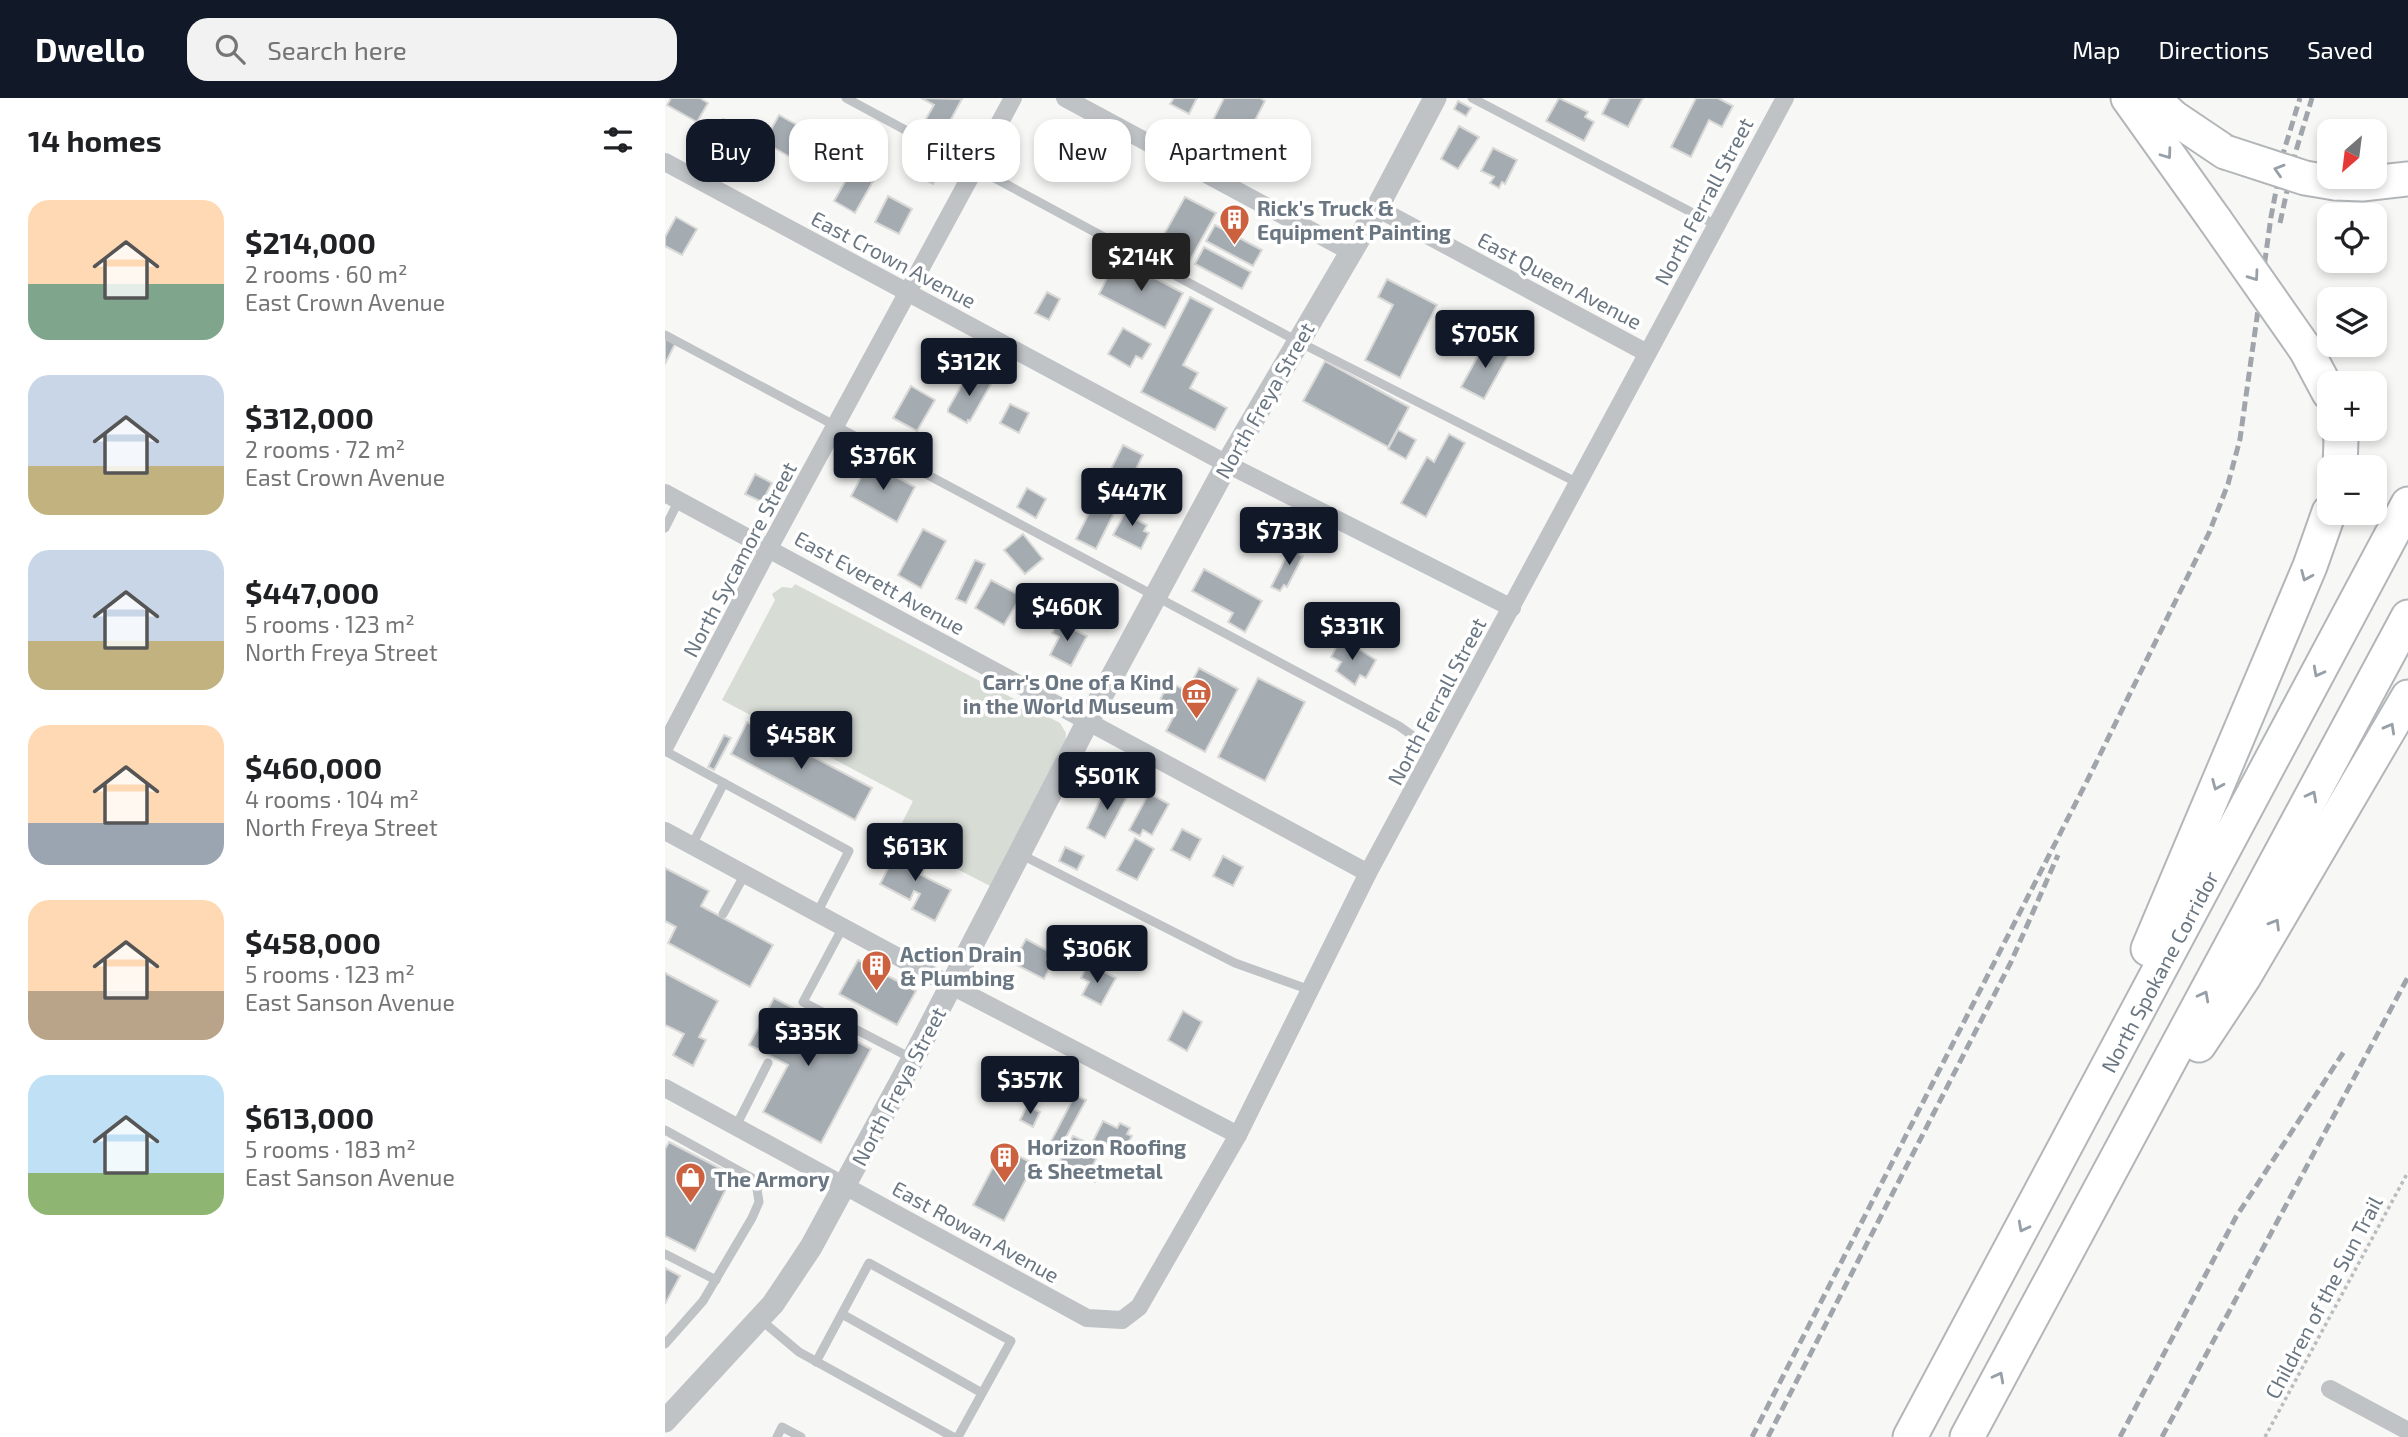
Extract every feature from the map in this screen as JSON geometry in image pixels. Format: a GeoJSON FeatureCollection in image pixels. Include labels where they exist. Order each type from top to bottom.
{"type":"FeatureCollection","features":[{"type":"Feature","properties":{"kind":"highway"},"geometry":{"type":"LineString","coordinates":[[2128,98],[2306,350],[2317,371]]}},
{"type":"Feature","properties":{"kind":"highway"},"geometry":{"type":"LineString","coordinates":[[2153,98],[2173,117],[2225,152],[2305,178],[2362,184],[2408,179]]}},
{"type":"Feature","properties":{"kind":"highway","name":"North Spokane Corridor"},"geometry":{"type":"LineString","coordinates":[[1910,1437],[2408,504]]}},
{"type":"Feature","properties":{"kind":"highway"},"geometry":{"type":"LineString","coordinates":[[2041,1194],[2288,618],[2324,525]]}},
{"type":"Feature","properties":{"kind":"highway"},"geometry":{"type":"LineString","coordinates":[[1968,1437],[2408,617]]}},
{"type":"Feature","properties":{"kind":"highway"},"geometry":{"type":"LineString","coordinates":[[2067,1250],[2244,977],[2408,697]]}},
{"type":"Feature","properties":{"kind":"street","name":"North Sycamore Street"},"geometry":{"type":"LineString","coordinates":[[1002,119],[1013,98]]}},
{"type":"Feature","properties":{"kind":"street"},"geometry":{"type":"LineString","coordinates":[[1065,98],[1351,252]]}},
{"type":"Feature","properties":{"kind":"street","name":"North Freya Street"},"geometry":{"type":"LineString","coordinates":[[665,1420],[773,1304],[811,1247],[952,986],[1088,721],[1227,464],[1377,208],[1435,98]]}},
{"type":"Feature","properties":{"kind":"street","name":"North Ferrall Street"},"geometry":{"type":"LineString","coordinates":[[1122,1320],[1139,1307],[1238,1135],[1369,873],[1785,98]]}},
{"type":"Feature","properties":{"kind":"street","name":"East Crown Avenue"},"geometry":{"type":"LineString","coordinates":[[665,162],[1227,464],[1512,608]]}},
{"type":"Feature","properties":{"kind":"street","name":"North Sycamore Street"},"geometry":{"type":"LineString","coordinates":[[665,749],[769,548],[968,182]]}},
{"type":"Feature","properties":{"kind":"street","name":"East Queen Avenue"},"geometry":{"type":"LineString","coordinates":[[1377,208],[1647,353]]}},
{"type":"Feature","properties":{"kind":"street","name":"East Everett Avenue"},"geometry":{"type":"LineString","coordinates":[[672,496],[1369,873]]}},
{"type":"Feature","properties":{"kind":"street"},"geometry":{"type":"LineString","coordinates":[[665,831],[952,986],[1238,1135]]}},
{"type":"Feature","properties":{"kind":"street","name":"East Rowan Avenue"},"geometry":{"type":"LineString","coordinates":[[665,1088],[1087,1318],[1122,1320]]}},
{"type":"Feature","properties":{"kind":"street"},"geometry":{"type":"LineString","coordinates":[[2330,1389],[2408,1431]]}},
{"type":"Feature","properties":{"kind":"lane"},"geometry":{"type":"LineString","coordinates":[[846,98],[902,128]]}},
{"type":"Feature","properties":{"kind":"lane"},"geometry":{"type":"LineString","coordinates":[[1472,98],[1716,225]]}},
{"type":"Feature","properties":{"kind":"lane"},"geometry":{"type":"LineString","coordinates":[[1001,182],[1297,341],[1578,484]]}},
{"type":"Feature","properties":{"kind":"lane"},"geometry":{"type":"LineString","coordinates":[[665,335],[1399,726],[1434,751]]}},
{"type":"Feature","properties":{"kind":"lane"},"geometry":{"type":"LineString","coordinates":[[665,528],[672,496]]}},
{"type":"Feature","properties":{"kind":"lane"},"geometry":{"type":"LineString","coordinates":[[665,749],[849,851],[817,913]]}},
{"type":"Feature","properties":{"kind":"lane"},"geometry":{"type":"LineString","coordinates":[[692,845],[725,783]]}},
{"type":"Feature","properties":{"kind":"lane"},"geometry":{"type":"LineString","coordinates":[[1020,854],[1235,963],[1310,990]]}},
{"type":"Feature","properties":{"kind":"lane"},"geometry":{"type":"LineString","coordinates":[[723,914],[745,874]]}},
{"type":"Feature","properties":{"kind":"lane"},"geometry":{"type":"LineString","coordinates":[[843,927],[803,1002],[913,1059]]}},
{"type":"Feature","properties":{"kind":"lane"},"geometry":{"type":"LineString","coordinates":[[736,1126],[768,1063]]}},
{"type":"Feature","properties":{"kind":"lane"},"geometry":{"type":"LineString","coordinates":[[665,1130],[752,1178],[759,1202],[752,1219],[703,1301],[665,1345]]}},
{"type":"Feature","properties":{"kind":"lane"},"geometry":{"type":"LineString","coordinates":[[665,1254],[716,1280]]}},
{"type":"Feature","properties":{"kind":"lane"},"geometry":{"type":"LineString","coordinates":[[759,1319],[799,1352],[816,1362],[955,1437],[1011,1341],[869,1263],[816,1362]]}},
{"type":"Feature","properties":{"kind":"lane"},"geometry":{"type":"LineString","coordinates":[[842,1314],[982,1393]]}},
{"type":"Feature","properties":{"kind":"lane"},"geometry":{"type":"LineString","coordinates":[[777,1437],[782,1427],[801,1437]]}},
{"type":"Feature","properties":{"kind":"path","name":"Children of the Sun Trail"},"geometry":{"type":"LineString","coordinates":[[2265,1437],[2408,1172]]}},
{"type":"Feature","properties":{"kind":"shaded area"},"geometry":{"type":"Polygon","coordinates":[[[795,584],[1060,723],[1066,733],[1065,745],[992,887],[895,837],[913,801],[722,700],[775,600],[772,594],[782,587],[792,588],[795,584]]]}},
{"type":"Feature","properties":{"kind":"building"},"geometry":{"type":"Polygon","coordinates":[[[671,98],[700,98],[708,103],[699,119],[692,119],[667,105],[671,98]]]}},
{"type":"Feature","properties":{"kind":"building"},"geometry":{"type":"Polygon","coordinates":[[[921,98],[962,99],[951,119],[926,119],[934,105],[921,98]]]}},
{"type":"Feature","properties":{"kind":"building"},"geometry":{"type":"Polygon","coordinates":[[[1174,98],[1197,98],[1189,114],[1170,104],[1174,98]]]}},
{"type":"Feature","properties":{"kind":"building"},"geometry":{"type":"Polygon","coordinates":[[[1224,98],[1260,98],[1265,101],[1256,119],[1214,119],[1224,98]]]}},
{"type":"Feature","properties":{"kind":"building"},"geometry":{"type":"Polygon","coordinates":[[[1559,98],[1588,112],[1585,117],[1594,122],[1584,141],[1546,121],[1559,98]]]}},
{"type":"Feature","properties":{"kind":"building"},"geometry":{"type":"Polygon","coordinates":[[[1610,98],[1643,98],[1628,127],[1602,114],[1610,98]]]}},
{"type":"Feature","properties":{"kind":"building"},"geometry":{"type":"Polygon","coordinates":[[[1696,98],[1718,98],[1733,106],[1722,127],[1709,120],[1691,157],[1671,147],[1696,98]]]}},
{"type":"Feature","properties":{"kind":"building"},"geometry":{"type":"Polygon","coordinates":[[[1458,101],[1471,108],[1466,116],[1454,109],[1458,101]]]}},
{"type":"Feature","properties":{"kind":"building"},"geometry":{"type":"Polygon","coordinates":[[[779,115],[789,121],[789,156],[775,148],[775,122],[779,115]]]}},
{"type":"Feature","properties":{"kind":"building"},"geometry":{"type":"Polygon","coordinates":[[[1459,126],[1479,137],[1458,169],[1441,159],[1459,126]]]}},
{"type":"Feature","properties":{"kind":"building"},"geometry":{"type":"Polygon","coordinates":[[[1493,148],[1517,160],[1505,184],[1502,182],[1499,188],[1490,183],[1494,177],[1481,171],[1493,148]]]}},
{"type":"Feature","properties":{"kind":"building"},"geometry":{"type":"Polygon","coordinates":[[[845,182],[873,182],[855,213],[834,201],[845,182]]]}},
{"type":"Feature","properties":{"kind":"building"},"geometry":{"type":"Polygon","coordinates":[[[888,196],[912,209],[899,234],[875,222],[888,196]]]}},
{"type":"Feature","properties":{"kind":"building"},"geometry":{"type":"Polygon","coordinates":[[[1185,197],[1216,213],[1189,262],[1158,245],[1185,197]]]}},
{"type":"Feature","properties":{"kind":"building"},"geometry":{"type":"Polygon","coordinates":[[[676,217],[697,229],[682,255],[665,246],[665,237],[676,217]]]}},
{"type":"Feature","properties":{"kind":"building","name":"Rick's Truck & Equipment Painting"},"geometry":{"type":"Polygon","coordinates":[[[1215,225],[1262,250],[1253,266],[1206,241],[1215,225]]]}},
{"type":"Feature","properties":{"kind":"building"},"geometry":{"type":"Polygon","coordinates":[[[1204,247],[1251,272],[1242,289],[1195,264],[1204,247]]]}},
{"type":"Feature","properties":{"kind":"building"},"geometry":{"type":"Polygon","coordinates":[[[1117,258],[1183,293],[1165,328],[1099,294],[1117,258]]]}},
{"type":"Feature","properties":{"kind":"building"},"geometry":{"type":"Polygon","coordinates":[[[1387,279],[1437,305],[1400,378],[1365,360],[1393,305],[1378,297],[1387,279]]]}},
{"type":"Feature","properties":{"kind":"building"},"geometry":{"type":"Polygon","coordinates":[[[1047,292],[1060,299],[1049,320],[1035,313],[1047,292]]]}},
{"type":"Feature","properties":{"kind":"building"},"geometry":{"type":"Polygon","coordinates":[[[1190,297],[1213,309],[1183,365],[1198,373],[1190,388],[1227,408],[1215,430],[1141,392],[1190,297]]]}},
{"type":"Feature","properties":{"kind":"building"},"geometry":{"type":"Polygon","coordinates":[[[1123,328],[1151,344],[1142,359],[1136,356],[1130,367],[1108,354],[1123,328]]]}},
{"type":"Feature","properties":{"kind":"building"},"geometry":{"type":"Polygon","coordinates":[[[665,338],[675,344],[665,364],[665,338]]]}},
{"type":"Feature","properties":{"kind":"building"},"geometry":{"type":"Polygon","coordinates":[[[1486,341],[1509,354],[1484,399],[1461,387],[1486,341]]]}},
{"type":"Feature","properties":{"kind":"building"},"geometry":{"type":"Polygon","coordinates":[[[1325,361],[1409,407],[1388,447],[1303,401],[1325,361]]]}},
{"type":"Feature","properties":{"kind":"building"},"geometry":{"type":"Polygon","coordinates":[[[969,372],[991,384],[967,423],[948,412],[948,409],[969,372]]]}},
{"type":"Feature","properties":{"kind":"building"},"geometry":{"type":"Polygon","coordinates":[[[911,386],[935,400],[917,431],[893,418],[911,386]]]}},
{"type":"Feature","properties":{"kind":"building"},"geometry":{"type":"Polygon","coordinates":[[[1010,404],[1029,413],[1019,433],[1000,423],[1010,404]]]}},
{"type":"Feature","properties":{"kind":"building"},"geometry":{"type":"Polygon","coordinates":[[[1398,430],[1416,440],[1406,459],[1388,449],[1398,430]]]}},
{"type":"Feature","properties":{"kind":"building"},"geometry":{"type":"Polygon","coordinates":[[[1449,434],[1465,443],[1426,517],[1401,503],[1427,457],[1434,462],[1449,434]]]}},
{"type":"Feature","properties":{"kind":"building"},"geometry":{"type":"Polygon","coordinates":[[[1123,445],[1143,455],[1096,549],[1076,539],[1123,445]]]}},
{"type":"Feature","properties":{"kind":"building"},"geometry":{"type":"Polygon","coordinates":[[[869,462],[915,487],[897,522],[851,496],[869,462]]]}},
{"type":"Feature","properties":{"kind":"building"},"geometry":{"type":"Polygon","coordinates":[[[755,474],[772,483],[762,502],[745,494],[755,474]]]}},
{"type":"Feature","properties":{"kind":"building"},"geometry":{"type":"Polygon","coordinates":[[[1027,488],[1046,499],[1036,518],[1017,507],[1027,488]]]}},
{"type":"Feature","properties":{"kind":"building"},"geometry":{"type":"Polygon","coordinates":[[[1130,503],[1141,509],[1135,519],[1147,525],[1144,531],[1149,533],[1141,549],[1113,535],[1130,503]]]}},
{"type":"Feature","properties":{"kind":"building"},"geometry":{"type":"Polygon","coordinates":[[[923,529],[946,541],[921,588],[898,575],[923,529]]]}},
{"type":"Feature","properties":{"kind":"building"},"geometry":{"type":"Polygon","coordinates":[[[1023,534],[1043,559],[1025,574],[1004,550],[1023,534]]]}},
{"type":"Feature","properties":{"kind":"building"},"geometry":{"type":"Polygon","coordinates":[[[1294,541],[1304,546],[1300,555],[1303,556],[1287,587],[1284,585],[1280,591],[1271,587],[1294,541]]]}},
{"type":"Feature","properties":{"kind":"building"},"geometry":{"type":"Polygon","coordinates":[[[975,560],[985,564],[966,603],[956,599],[975,560]]]}},
{"type":"Feature","properties":{"kind":"building"},"geometry":{"type":"Polygon","coordinates":[[[1204,569],[1262,601],[1245,632],[1228,622],[1233,613],[1192,591],[1204,569]]]}},
{"type":"Feature","properties":{"kind":"building"},"geometry":{"type":"Polygon","coordinates":[[[991,580],[1021,596],[1004,625],[975,608],[991,580]]]}},
{"type":"Feature","properties":{"kind":"building"},"geometry":{"type":"Polygon","coordinates":[[[1060,617],[1067,621],[1065,625],[1087,636],[1071,666],[1050,655],[1059,637],[1052,633],[1060,617]]]}},
{"type":"Feature","properties":{"kind":"building"},"geometry":{"type":"Polygon","coordinates":[[[1341,638],[1376,660],[1366,678],[1360,675],[1355,685],[1336,671],[1341,662],[1331,657],[1341,638]]]}},
{"type":"Feature","properties":{"kind":"building","name":"Carr's One of a Kind in the World Museum"},"geometry":{"type":"Polygon","coordinates":[[[1199,668],[1238,689],[1205,752],[1166,731],[1177,710],[1160,700],[1169,682],[1187,691],[1199,668]]]}},
{"type":"Feature","properties":{"kind":"building"},"geometry":{"type":"Polygon","coordinates":[[[1258,678],[1305,702],[1265,781],[1218,757],[1258,678]]]}},
{"type":"Feature","properties":{"kind":"building"},"geometry":{"type":"Polygon","coordinates":[[[747,722],[872,788],[855,820],[731,754],[747,722]]]}},
{"type":"Feature","properties":{"kind":"building"},"geometry":{"type":"Polygon","coordinates":[[[724,735],[731,738],[714,770],[708,767],[724,735]]]}},
{"type":"Feature","properties":{"kind":"building"},"geometry":{"type":"Polygon","coordinates":[[[1107,785],[1127,797],[1105,838],[1087,828],[1107,785]]]}},
{"type":"Feature","properties":{"kind":"building"},"geometry":{"type":"Polygon","coordinates":[[[1149,793],[1169,804],[1152,835],[1143,830],[1140,836],[1129,830],[1149,793]]]}},
{"type":"Feature","properties":{"kind":"building"},"geometry":{"type":"Polygon","coordinates":[[[1182,829],[1201,839],[1190,860],[1171,850],[1182,829]]]}},
{"type":"Feature","properties":{"kind":"building"},"geometry":{"type":"Polygon","coordinates":[[[1135,838],[1154,849],[1137,880],[1117,870],[1135,838]]]}},
{"type":"Feature","properties":{"kind":"building"},"geometry":{"type":"Polygon","coordinates":[[[901,843],[919,852],[914,861],[925,867],[921,875],[951,890],[935,921],[912,909],[920,894],[914,891],[910,900],[880,884],[901,843]]]}},
{"type":"Feature","properties":{"kind":"building"},"geometry":{"type":"Polygon","coordinates":[[[1065,847],[1084,856],[1077,870],[1059,861],[1065,847]]]}},
{"type":"Feature","properties":{"kind":"building"},"geometry":{"type":"Polygon","coordinates":[[[1223,856],[1243,867],[1233,886],[1213,876],[1223,856]]]}},
{"type":"Feature","properties":{"kind":"building"},"geometry":{"type":"Polygon","coordinates":[[[665,868],[709,891],[701,906],[773,945],[750,987],[668,943],[676,927],[665,921],[665,868]]]}},
{"type":"Feature","properties":{"kind":"building"},"geometry":{"type":"Polygon","coordinates":[[[1026,939],[1050,952],[1047,959],[1053,962],[1044,979],[1013,963],[1026,939]]]}},
{"type":"Feature","properties":{"kind":"building","name":"Action Drain & Plumbing"},"geometry":{"type":"Polygon","coordinates":[[[858,960],[916,991],[897,1025],[839,994],[858,960]]]}},
{"type":"Feature","properties":{"kind":"building"},"geometry":{"type":"Polygon","coordinates":[[[1086,968],[1094,972],[1097,968],[1116,978],[1101,1005],[1082,995],[1089,982],[1081,978],[1086,968]]]}},
{"type":"Feature","properties":{"kind":"building"},"geometry":{"type":"Polygon","coordinates":[[[665,973],[718,1001],[699,1037],[706,1040],[693,1066],[673,1055],[684,1034],[665,1025],[665,973]]]}},
{"type":"Feature","properties":{"kind":"building"},"geometry":{"type":"Polygon","coordinates":[[[774,998],[871,1049],[821,1143],[763,1112],[788,1065],[749,1045],[774,998]]]}},
{"type":"Feature","properties":{"kind":"building"},"geometry":{"type":"Polygon","coordinates":[[[1183,1011],[1202,1022],[1187,1051],[1168,1040],[1183,1011]]]}},
{"type":"Feature","properties":{"kind":"building"},"geometry":{"type":"Polygon","coordinates":[[[1075,1095],[1086,1100],[1058,1152],[1048,1147],[1075,1095]]]}},
{"type":"Feature","properties":{"kind":"building"},"geometry":{"type":"Polygon","coordinates":[[[1027,1106],[1040,1112],[1033,1127],[1020,1120],[1027,1106]]]}},
{"type":"Feature","properties":{"kind":"building"},"geometry":{"type":"Polygon","coordinates":[[[1103,1121],[1117,1128],[1120,1123],[1130,1128],[1127,1134],[1132,1136],[1123,1152],[1106,1143],[1104,1147],[1093,1141],[1103,1121]]]}},
{"type":"Feature","properties":{"kind":"building"},"geometry":{"type":"Polygon","coordinates":[[[1073,1136],[1101,1149],[1092,1167],[1101,1171],[1095,1182],[1059,1163],[1073,1136]]]}},
{"type":"Feature","properties":{"kind":"building","name":"The Armory"},"geometry":{"type":"Polygon","coordinates":[[[669,1142],[733,1175],[695,1251],[665,1236],[665,1149],[669,1142]]]}},
{"type":"Feature","properties":{"kind":"building","name":"Horizon Roofing & Sheetmetal"},"geometry":{"type":"Polygon","coordinates":[[[1003,1148],[1034,1164],[1004,1221],[973,1205],[1003,1148]]]}},
{"type":"Feature","properties":{"kind":"building"},"geometry":{"type":"Polygon","coordinates":[[[665,1268],[680,1276],[665,1304],[665,1268]]]}},
{"type":"Feature","properties":{"kind":"railway"},"geometry":{"type":"LineString","coordinates":[[1752,1437],[2089,777],[2209,533],[2228,484],[2240,439],[2271,217],[2283,154],[2300,98]]}},
{"type":"Feature","properties":{"kind":"railway"},"geometry":{"type":"LineString","coordinates":[[2280,223],[2295,154],[2312,98]]}},
{"type":"Feature","properties":{"kind":"railway"},"geometry":{"type":"LineString","coordinates":[[1768,1437],[2011,962],[2058,855]]}},
{"type":"Feature","properties":{"kind":"railway"},"geometry":{"type":"LineString","coordinates":[[2162,1437],[2408,977]]}},
{"type":"Feature","properties":{"kind":"railway"},"geometry":{"type":"LineString","coordinates":[[2120,1437],[2236,1217],[2345,1050]]}},
{"type":"Feature","properties":{"kind":"place","name":"Rick's Truck & Equipment Painting"},"geometry":{"type":"Point","coordinates":[1234,246]}},
{"type":"Feature","properties":{"kind":"place","name":"Carr's One of a Kind in the World Museum"},"geometry":{"type":"Point","coordinates":[1197,720]}},
{"type":"Feature","properties":{"kind":"place","name":"Action Drain & Plumbing"},"geometry":{"type":"Point","coordinates":[877,992]}},
{"type":"Feature","properties":{"kind":"place","name":"Horizon Roofing & Sheetmetal"},"geometry":{"type":"Point","coordinates":[1004,1185]}},
{"type":"Feature","properties":{"kind":"place","name":"The Armory"},"geometry":{"type":"Point","coordinates":[691,1205]}}]}
